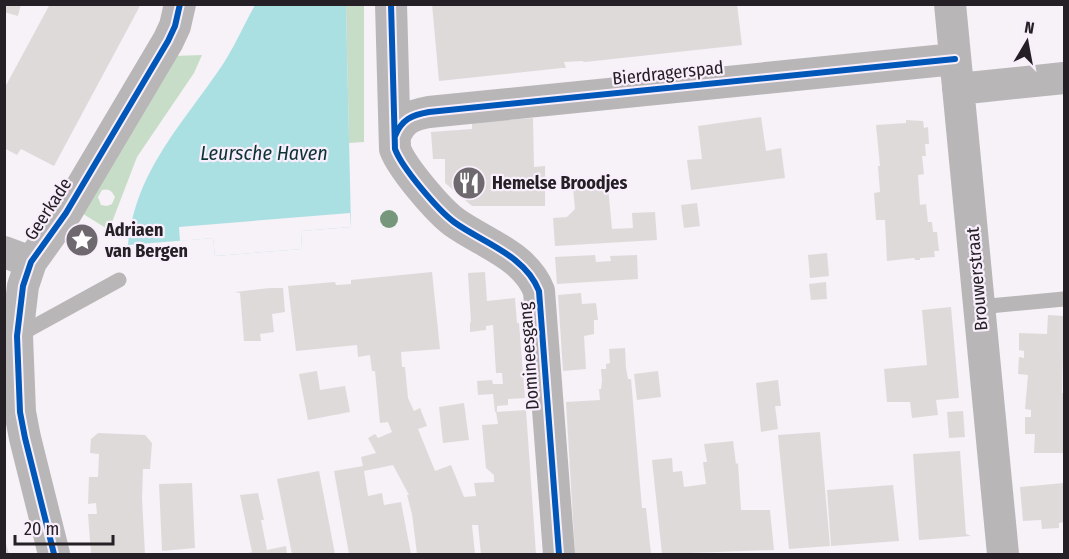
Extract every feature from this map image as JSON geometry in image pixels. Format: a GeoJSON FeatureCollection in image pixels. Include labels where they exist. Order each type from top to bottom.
{"type":"FeatureCollection","features":[{"type":"Feature","properties":{"kind":"street","name":"Geerkade"},"geometry":{"type":"LineString","coordinates":[[54,555],[25,438],[18,386],[17,336],[20,301],[26,273],[18,257],[66,213],[168,41],[175,26],[180,4]]}},
{"type":"Feature","properties":{"kind":"street","name":"Domineesgang"},"geometry":{"type":"LineString","coordinates":[[391,4],[395,150],[405,170],[452,220],[519,263],[535,280],[539,291],[559,555]]}},
{"type":"Feature","properties":{"kind":"street","name":"Brouwerstraat"},"geometry":{"type":"LineString","coordinates":[[950,4],[1003,555]]}},
{"type":"Feature","properties":{"kind":"street","name":"Bierdragerspad"},"geometry":{"type":"LineString","coordinates":[[395,136],[399,126],[407,118],[429,112],[802,75],[957,74],[1065,78]]}},
{"type":"Feature","properties":{"kind":"lane"},"geometry":{"type":"LineString","coordinates":[[17,336],[119,280]]}},
{"type":"Feature","properties":{"kind":"lane"},"geometry":{"type":"LineString","coordinates":[[979,307],[1065,299]]}},
{"type":"Feature","properties":{"kind":"green space"},"geometry":{"type":"Polygon","coordinates":[[[346,5],[364,5],[364,142],[349,143],[346,5]]]}},
{"type":"Feature","properties":{"kind":"green space"},"geometry":{"type":"Polygon","coordinates":[[[202,55],[194,73],[137,157],[109,230],[80,212],[172,56],[202,55]],[[107,189],[102,190],[98,197],[101,205],[112,204],[115,197],[113,193],[107,189]]]}},
{"type":"Feature","properties":{"kind":"water","name":"Leursche Haven"},"geometry":{"type":"Polygon","coordinates":[[[255,5],[346,5],[351,227],[301,231],[302,249],[215,256],[213,238],[128,245],[133,217],[152,169],[164,147],[225,61],[255,5]]]}},
{"type":"Feature","properties":{"kind":"pier"},"geometry":{"type":"Polygon","coordinates":[[[350,213],[351,227],[301,231],[302,249],[215,256],[213,238],[180,241],[179,227],[350,213]]]}},
{"type":"Feature","properties":{"kind":"building"},"geometry":{"type":"Polygon","coordinates":[[[4,4],[21,4],[18,16],[4,12],[4,4]]]}},
{"type":"Feature","properties":{"kind":"building"},"geometry":{"type":"Polygon","coordinates":[[[50,4],[141,4],[54,166],[21,149],[17,155],[4,148],[4,89],[50,4]]]}},
{"type":"Feature","properties":{"kind":"building"},"geometry":{"type":"Polygon","coordinates":[[[432,4],[737,4],[742,45],[585,62],[564,62],[566,68],[439,81],[432,4]]]}},
{"type":"Feature","properties":{"kind":"building"},"geometry":{"type":"Polygon","coordinates":[[[761,117],[766,151],[781,148],[785,178],[691,190],[687,160],[702,159],[698,126],[761,117]]]}},
{"type":"Feature","properties":{"kind":"building"},"geometry":{"type":"Polygon","coordinates":[[[533,118],[534,167],[545,166],[545,206],[472,206],[445,183],[445,159],[433,159],[431,132],[472,129],[472,122],[533,118]]]}},
{"type":"Feature","properties":{"kind":"building"},"geometry":{"type":"Polygon","coordinates":[[[906,120],[923,121],[924,128],[928,127],[929,144],[925,144],[926,156],[922,156],[924,174],[918,175],[920,205],[926,204],[928,222],[932,222],[933,232],[937,232],[939,251],[934,251],[935,257],[920,258],[920,260],[914,258],[887,261],[885,220],[876,220],[874,193],[880,192],[878,166],[880,166],[876,125],[906,123],[906,120]]]}},
{"type":"Feature","properties":{"kind":"building"},"geometry":{"type":"Polygon","coordinates":[[[608,187],[612,229],[633,228],[632,213],[655,212],[657,240],[555,246],[553,218],[567,217],[575,209],[573,189],[608,187]]]}},
{"type":"Feature","properties":{"kind":"building"},"geometry":{"type":"Polygon","coordinates":[[[697,203],[700,226],[684,228],[681,205],[697,203]]]}},
{"type":"Feature","properties":{"kind":"building"},"geometry":{"type":"Polygon","coordinates":[[[827,253],[829,276],[810,278],[808,255],[827,253]]]}},
{"type":"Feature","properties":{"kind":"building"},"geometry":{"type":"Polygon","coordinates":[[[595,255],[596,262],[611,261],[610,256],[637,255],[638,279],[557,284],[555,257],[595,255]]]}},
{"type":"Feature","properties":{"kind":"building"},"geometry":{"type":"Polygon","coordinates":[[[432,272],[440,349],[401,352],[408,398],[414,411],[420,408],[427,426],[418,429],[435,471],[451,465],[464,497],[476,496],[474,483],[494,482],[494,475],[486,468],[482,425],[498,424],[496,412],[526,410],[536,554],[481,554],[478,525],[472,525],[475,554],[417,554],[407,495],[409,495],[393,465],[364,471],[368,496],[382,493],[384,505],[401,502],[411,554],[349,554],[334,471],[363,466],[361,457],[376,453],[368,438],[375,434],[378,438],[392,432],[388,422],[380,423],[375,371],[372,371],[370,355],[358,357],[357,345],[296,351],[288,286],[335,282],[336,285],[351,284],[351,280],[432,272]]]}},
{"type":"Feature","properties":{"kind":"building"},"geometry":{"type":"Polygon","coordinates":[[[485,272],[487,301],[515,298],[517,323],[519,323],[525,398],[508,399],[508,405],[497,406],[497,412],[495,412],[493,394],[478,395],[477,381],[492,380],[493,384],[503,384],[502,373],[496,373],[493,325],[486,326],[486,330],[470,332],[468,273],[485,272]]]}},
{"type":"Feature","properties":{"kind":"building"},"geometry":{"type":"Polygon","coordinates":[[[826,282],[827,299],[811,300],[809,284],[826,282]]]}},
{"type":"Feature","properties":{"kind":"building"},"geometry":{"type":"Polygon","coordinates":[[[283,288],[285,312],[272,314],[274,332],[260,334],[261,341],[244,341],[240,293],[235,292],[283,288]]]}},
{"type":"Feature","properties":{"kind":"building"},"geometry":{"type":"Polygon","coordinates":[[[581,293],[582,304],[596,303],[598,320],[594,320],[594,334],[584,336],[586,369],[563,371],[558,295],[581,293]]]}},
{"type":"Feature","properties":{"kind":"building"},"geometry":{"type":"Polygon","coordinates":[[[951,307],[959,398],[936,400],[938,415],[912,418],[910,402],[887,402],[884,369],[927,365],[922,310],[951,307]]]}},
{"type":"Feature","properties":{"kind":"building"},"geometry":{"type":"Polygon","coordinates":[[[1048,315],[1064,316],[1062,393],[1064,393],[1064,453],[1034,453],[1035,434],[1025,434],[1025,417],[1031,417],[1031,410],[1025,409],[1028,375],[1018,374],[1019,357],[1024,358],[1024,351],[1019,350],[1019,333],[1047,334],[1048,315]]]}},
{"type":"Feature","properties":{"kind":"building"},"geometry":{"type":"Polygon","coordinates":[[[625,348],[628,379],[631,379],[642,508],[646,508],[651,554],[575,554],[566,402],[600,400],[601,369],[606,369],[606,364],[610,363],[609,349],[625,348]]]}},
{"type":"Feature","properties":{"kind":"building"},"geometry":{"type":"Polygon","coordinates":[[[317,371],[320,390],[345,386],[350,412],[308,420],[299,374],[317,371]]]}},
{"type":"Feature","properties":{"kind":"building"},"geometry":{"type":"Polygon","coordinates":[[[658,371],[661,397],[637,400],[634,374],[658,371]]]}},
{"type":"Feature","properties":{"kind":"building"},"geometry":{"type":"Polygon","coordinates":[[[778,380],[781,406],[775,406],[778,429],[761,432],[756,383],[778,380]]]}},
{"type":"Feature","properties":{"kind":"building"},"geometry":{"type":"Polygon","coordinates":[[[464,403],[469,440],[443,443],[439,407],[464,403]]]}},
{"type":"Feature","properties":{"kind":"building"},"geometry":{"type":"Polygon","coordinates":[[[963,411],[965,437],[949,438],[947,412],[963,411]]]}},
{"type":"Feature","properties":{"kind":"building"},"geometry":{"type":"Polygon","coordinates":[[[820,432],[830,546],[789,549],[778,435],[820,432]]]}},
{"type":"Feature","properties":{"kind":"building"},"geometry":{"type":"Polygon","coordinates":[[[98,433],[145,435],[152,443],[150,469],[143,469],[145,554],[91,554],[88,514],[97,514],[96,503],[88,504],[89,477],[98,477],[99,454],[90,453],[91,439],[98,433]]]}},
{"type":"Feature","properties":{"kind":"building"},"geometry":{"type":"Polygon","coordinates":[[[733,441],[736,464],[738,463],[741,510],[770,510],[774,550],[662,554],[652,460],[672,458],[673,472],[682,471],[684,487],[706,484],[703,462],[707,462],[704,444],[733,441]]]}},
{"type":"Feature","properties":{"kind":"building"},"geometry":{"type":"Polygon","coordinates":[[[960,451],[966,534],[971,536],[919,540],[913,454],[960,451]]]}},
{"type":"Feature","properties":{"kind":"building"},"geometry":{"type":"Polygon","coordinates":[[[319,471],[335,554],[292,554],[277,479],[319,471]]]}},
{"type":"Feature","properties":{"kind":"building"},"geometry":{"type":"Polygon","coordinates":[[[192,483],[195,548],[162,551],[159,484],[192,483]]]}},
{"type":"Feature","properties":{"kind":"building"},"geometry":{"type":"Polygon","coordinates":[[[1064,483],[1064,522],[1059,523],[1059,528],[1042,529],[1041,520],[1023,521],[1020,487],[1064,483]]]}},
{"type":"Feature","properties":{"kind":"building"},"geometry":{"type":"Polygon","coordinates":[[[893,485],[899,541],[831,546],[827,490],[893,485]]]}},
{"type":"Feature","properties":{"kind":"building"},"geometry":{"type":"Polygon","coordinates":[[[258,493],[267,550],[286,546],[287,554],[245,554],[252,552],[240,495],[258,493]]]}},
{"type":"Feature","properties":{"kind":"building"},"geometry":{"type":"Polygon","coordinates":[[[5,540],[9,554],[4,554],[5,540]]]}},
{"type":"Feature","properties":{"kind":"cycle path"},"geometry":{"type":"LineString","coordinates":[[54,554],[20,412],[17,336],[23,286],[31,262],[66,213],[168,41],[175,26],[180,4]]}},
{"type":"Feature","properties":{"kind":"cycle path"},"geometry":{"type":"LineString","coordinates":[[391,4],[395,149],[399,157],[421,188],[447,216],[465,230],[514,259],[533,279],[539,291],[559,554]]}},
{"type":"Feature","properties":{"kind":"cycle path"},"geometry":{"type":"LineString","coordinates":[[395,136],[408,119],[429,112],[955,59]]}},
{"type":"Feature","properties":{"kind":"place","name":"Hemelse Broodjes"},"geometry":{"type":"Point","coordinates":[469,183]}},
{"type":"Feature","properties":{"kind":"place","name":"Adriaen van Bergen"},"geometry":{"type":"Point","coordinates":[82,240]}}]}
